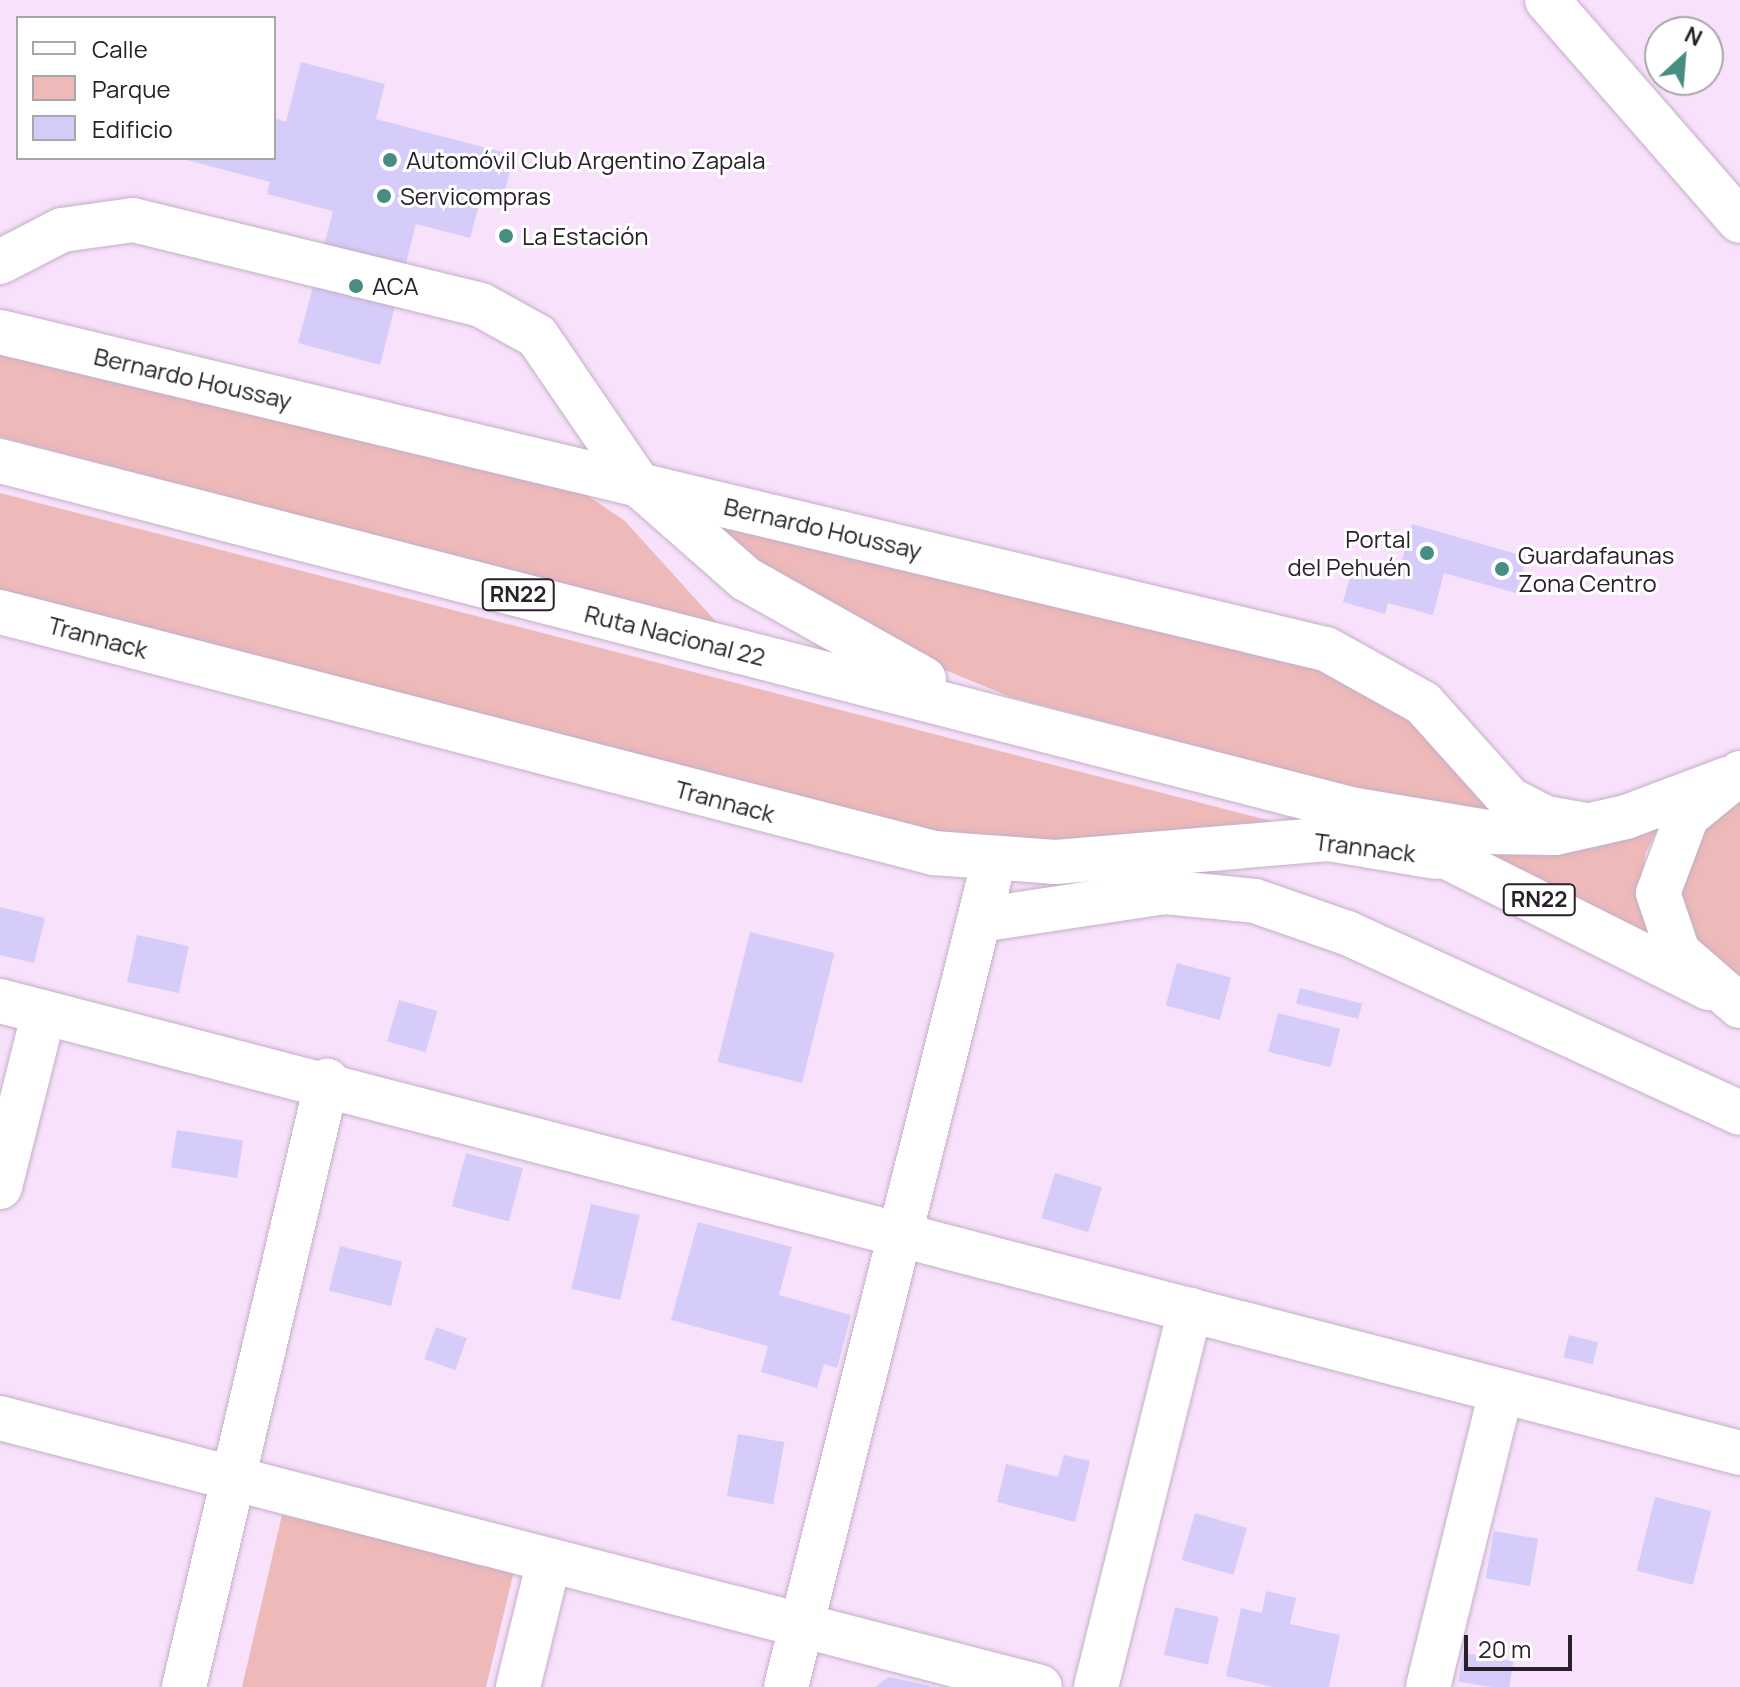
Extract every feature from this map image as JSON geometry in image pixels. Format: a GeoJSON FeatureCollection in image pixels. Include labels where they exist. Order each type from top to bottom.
{"type":"FeatureCollection","features":[{"type":"Feature","properties":{"kind":"main road"},"geometry":{"type":"LineString","coordinates":[[1547,0],[1740,221]]}},
{"type":"Feature","properties":{"kind":"main road"},"geometry":{"type":"LineString","coordinates":[[0,262],[62,230],[133,220],[481,305],[537,336],[639,485],[746,579],[806,619],[1036,728]]}},
{"type":"Feature","properties":{"kind":"main road","name":"Bernardo Houssay"},"geometry":{"type":"LineString","coordinates":[[0,332],[1326,649],[1423,703],[1509,799],[1546,818],[1592,826]]}},
{"type":"Feature","properties":{"kind":"main road","name":"Ruta Nacional 22"},"geometry":{"type":"LineString","coordinates":[[0,461],[1350,809],[1487,832],[1592,826],[1733,776]]}},
{"type":"Feature","properties":{"kind":"main road","name":"Trannack"},"geometry":{"type":"LineString","coordinates":[[0,612],[874,840],[994,860],[1328,839],[1465,864]]}},
{"type":"Feature","properties":{"kind":"main road","name":"Ruta Nacional 22"},"geometry":{"type":"LineString","coordinates":[[1732,1001],[1678,952],[1658,893],[1672,840],[1733,776]]}},
{"type":"Feature","properties":{"kind":"main road","name":"Ruta Nacional 22"},"geometry":{"type":"LineString","coordinates":[[1350,809],[1465,864],[1732,1001]]}},
{"type":"Feature","properties":{"kind":"main road"},"geometry":{"type":"LineString","coordinates":[[786,1687],[994,860]]}},
{"type":"Feature","properties":{"kind":"main road"},"geometry":{"type":"LineString","coordinates":[[980,920],[1165,892],[1255,901],[1361,939],[1740,1113]]}},
{"type":"Feature","properties":{"kind":"main road"},"geometry":{"type":"LineString","coordinates":[[0,1001],[327,1081],[899,1238],[1740,1453]]}},
{"type":"Feature","properties":{"kind":"main road"},"geometry":{"type":"LineString","coordinates":[[0,1187],[44,1012]]}},
{"type":"Feature","properties":{"kind":"main road"},"geometry":{"type":"LineString","coordinates":[[184,1687],[327,1081]]}},
{"type":"Feature","properties":{"kind":"main road"},"geometry":{"type":"LineString","coordinates":[[1096,1687],[1190,1310]]}},
{"type":"Feature","properties":{"kind":"main road"},"geometry":{"type":"LineString","coordinates":[[1428,1687],[1501,1391]]}},
{"type":"Feature","properties":{"kind":"main road"},"geometry":{"type":"LineString","coordinates":[[0,1418],[801,1628],[1040,1687]]}},
{"type":"Feature","properties":{"kind":"main road"},"geometry":{"type":"LineString","coordinates":[[518,1687],[549,1561]]}},
{"type":"Feature","properties":{"kind":"green space"},"geometry":{"type":"Polygon","coordinates":[[[0,352],[581,491],[625,521],[720,626],[0,437],[0,352]]]}},
{"type":"Feature","properties":{"kind":"green space"},"geometry":{"type":"Polygon","coordinates":[[[0,493],[1294,827],[1062,848],[918,832],[0,594],[0,493]]]}},
{"type":"Feature","properties":{"kind":"green space"},"geometry":{"type":"Polygon","coordinates":[[[701,518],[1284,655],[1397,703],[1501,812],[1439,810],[1010,697],[895,649],[785,587],[701,518]]]}},
{"type":"Feature","properties":{"kind":"green space"},"geometry":{"type":"Polygon","coordinates":[[[1740,792],[1740,987],[1720,975],[1682,920],[1680,900],[1696,835],[1740,792]]]}},
{"type":"Feature","properties":{"kind":"green space"},"geometry":{"type":"Polygon","coordinates":[[[1666,812],[1646,852],[1639,892],[1655,949],[1545,881],[1453,836],[1666,812]]]}},
{"type":"Feature","properties":{"kind":"green space"},"geometry":{"type":"Polygon","coordinates":[[[282,1515],[514,1571],[486,1687],[242,1687],[282,1515]]]}},
{"type":"Feature","properties":{"kind":"building"},"geometry":{"type":"Polygon","coordinates":[[[301,62],[385,84],[376,119],[514,155],[502,203],[481,198],[470,238],[416,224],[380,365],[298,343],[333,211],[267,194],[270,182],[187,160],[276,160],[276,119],[286,122],[301,62]]]}},
{"type":"Feature","properties":{"kind":"building","name":"Portal del Pehuén"},"geometry":{"type":"Polygon","coordinates":[[[1412,524],[1527,557],[1516,593],[1444,573],[1433,615],[1388,603],[1385,614],[1343,602],[1352,570],[1396,581],[1412,524]]]}},
{"type":"Feature","properties":{"kind":"building"},"geometry":{"type":"Polygon","coordinates":[[[0,907],[45,918],[34,963],[0,955],[0,907]]]}},
{"type":"Feature","properties":{"kind":"building"},"geometry":{"type":"Polygon","coordinates":[[[750,932],[834,953],[802,1083],[718,1062],[750,932]]]}},
{"type":"Feature","properties":{"kind":"building"},"geometry":{"type":"Polygon","coordinates":[[[137,935],[189,946],[179,993],[127,982],[137,935]]]}},
{"type":"Feature","properties":{"kind":"building"},"geometry":{"type":"Polygon","coordinates":[[[1177,963],[1231,977],[1220,1020],[1166,1006],[1177,963]]]}},
{"type":"Feature","properties":{"kind":"building"},"geometry":{"type":"Polygon","coordinates":[[[1300,988],[1362,1003],[1358,1019],[1296,1004],[1300,988]]]}},
{"type":"Feature","properties":{"kind":"building"},"geometry":{"type":"Polygon","coordinates":[[[399,1000],[437,1011],[426,1052],[387,1041],[399,1000]]]}},
{"type":"Feature","properties":{"kind":"building"},"geometry":{"type":"Polygon","coordinates":[[[1278,1013],[1340,1028],[1330,1067],[1268,1052],[1278,1013]]]}},
{"type":"Feature","properties":{"kind":"building"},"geometry":{"type":"Polygon","coordinates":[[[177,1130],[243,1140],[237,1178],[171,1168],[177,1130]]]}},
{"type":"Feature","properties":{"kind":"building"},"geometry":{"type":"Polygon","coordinates":[[[466,1153],[523,1168],[509,1221],[452,1206],[466,1153]]]}},
{"type":"Feature","properties":{"kind":"building"},"geometry":{"type":"Polygon","coordinates":[[[1055,1173],[1102,1187],[1088,1232],[1041,1218],[1055,1173]]]}},
{"type":"Feature","properties":{"kind":"building"},"geometry":{"type":"Polygon","coordinates":[[[591,1204],[640,1215],[620,1300],[571,1289],[591,1204]]]}},
{"type":"Feature","properties":{"kind":"building"},"geometry":{"type":"Polygon","coordinates":[[[698,1222],[792,1247],[779,1295],[851,1315],[837,1368],[824,1364],[817,1388],[761,1372],[768,1346],[671,1320],[698,1222]]]}},
{"type":"Feature","properties":{"kind":"building"},"geometry":{"type":"Polygon","coordinates":[[[340,1246],[402,1261],[391,1306],[329,1291],[340,1246]]]}},
{"type":"Feature","properties":{"kind":"building"},"geometry":{"type":"Polygon","coordinates":[[[436,1327],[467,1338],[455,1370],[424,1359],[436,1327]]]}},
{"type":"Feature","properties":{"kind":"building"},"geometry":{"type":"Polygon","coordinates":[[[1569,1335],[1598,1342],[1593,1365],[1563,1357],[1569,1335]]]}},
{"type":"Feature","properties":{"kind":"building"},"geometry":{"type":"Polygon","coordinates":[[[738,1434],[784,1442],[773,1504],[727,1496],[738,1434]]]}},
{"type":"Feature","properties":{"kind":"building"},"geometry":{"type":"Polygon","coordinates":[[[1064,1455],[1090,1461],[1075,1522],[997,1502],[1006,1464],[1058,1477],[1064,1455]]]}},
{"type":"Feature","properties":{"kind":"building"},"geometry":{"type":"Polygon","coordinates":[[[1655,1497],[1711,1511],[1693,1585],[1637,1571],[1655,1497]]]}},
{"type":"Feature","properties":{"kind":"building"},"geometry":{"type":"Polygon","coordinates":[[[1195,1513],[1247,1528],[1233,1575],[1181,1560],[1195,1513]]]}},
{"type":"Feature","properties":{"kind":"building"},"geometry":{"type":"Polygon","coordinates":[[[1494,1531],[1538,1539],[1530,1586],[1486,1578],[1494,1531]]]}},
{"type":"Feature","properties":{"kind":"building"},"geometry":{"type":"Polygon","coordinates":[[[1266,1591],[1296,1598],[1290,1624],[1340,1635],[1329,1687],[1273,1687],[1226,1676],[1241,1608],[1262,1613],[1266,1591]]]}},
{"type":"Feature","properties":{"kind":"building"},"geometry":{"type":"Polygon","coordinates":[[[1175,1607],[1219,1617],[1208,1665],[1164,1655],[1175,1607]]]}},
{"type":"Feature","properties":{"kind":"building"},"geometry":{"type":"Polygon","coordinates":[[[1463,1653],[1513,1661],[1509,1687],[1458,1682],[1463,1653]]]}},
{"type":"Feature","properties":{"kind":"building"},"geometry":{"type":"Polygon","coordinates":[[[889,1677],[930,1686],[930,1687],[875,1687],[889,1677]]]}},
{"type":"Feature","properties":{"kind":"place","name":"Automóvil Club Argentino Zapala"},"geometry":{"type":"Point","coordinates":[390,160]}},
{"type":"Feature","properties":{"kind":"place","name":"Servicompras"},"geometry":{"type":"Point","coordinates":[384,196]}},
{"type":"Feature","properties":{"kind":"place","name":"La Estación"},"geometry":{"type":"Point","coordinates":[506,236]}},
{"type":"Feature","properties":{"kind":"place","name":"ACA"},"geometry":{"type":"Point","coordinates":[356,286]}},
{"type":"Feature","properties":{"kind":"place","name":"Portal del Pehuén"},"geometry":{"type":"Point","coordinates":[1427,553]}},
{"type":"Feature","properties":{"kind":"place","name":"Guardafaunas Zona Centro"},"geometry":{"type":"Point","coordinates":[1502,569]}}]}
